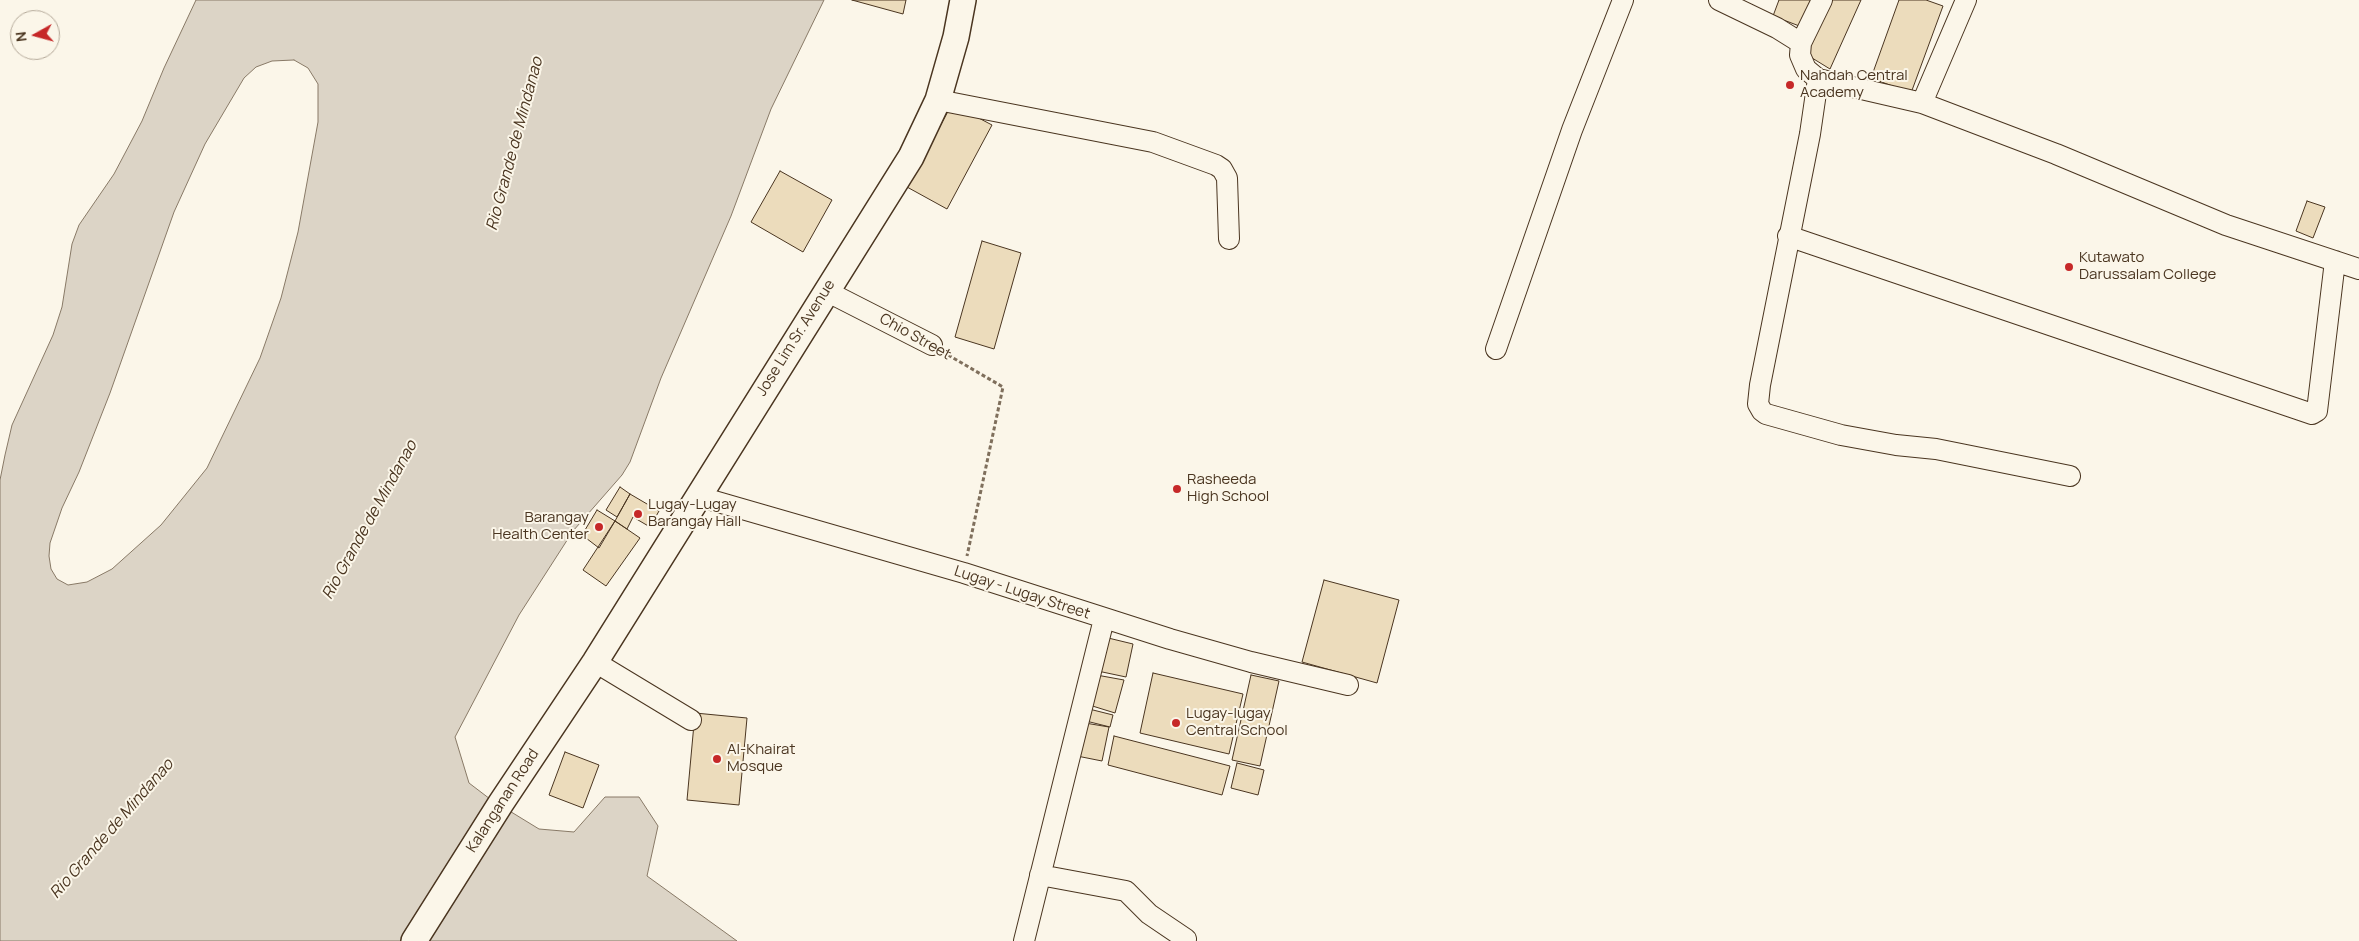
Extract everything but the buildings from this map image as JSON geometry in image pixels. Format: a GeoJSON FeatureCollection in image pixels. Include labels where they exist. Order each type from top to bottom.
{"type":"FeatureCollection","features":[{"type":"Feature","properties":{"kind":"main road","name":"Jose Lim Sr. Avenue"},"geometry":{"type":"LineString","coordinates":[[595,662],[697,496],[911,157],[938,100],[956,37],[963,0]]}},
{"type":"Feature","properties":{"kind":"main road","name":"Kalanganan Road"},"geometry":{"type":"LineString","coordinates":[[414,941],[501,802],[595,662]]}},
{"type":"Feature","properties":{"kind":"street"},"geometry":{"type":"LineString","coordinates":[[1496,349],[1572,130],[1623,0]]}},
{"type":"Feature","properties":{"kind":"street"},"geometry":{"type":"LineString","coordinates":[[1719,0],[1778,28],[1801,43]]}},
{"type":"Feature","properties":{"kind":"street"},"geometry":{"type":"LineString","coordinates":[[1822,0],[1801,43],[1800,61],[1818,79],[1922,103],[2056,154],[2226,225],[2359,269]]}},
{"type":"Feature","properties":{"kind":"street"},"geometry":{"type":"LineString","coordinates":[[1922,103],[1966,0]]}},
{"type":"Feature","properties":{"kind":"street"},"geometry":{"type":"LineString","coordinates":[[1818,79],[1810,134],[1788,236],[1760,385],[1758,404],[1762,411],[1766,414],[1841,435],[1896,445],[1936,449],[2070,476]]}},
{"type":"Feature","properties":{"kind":"street"},"geometry":{"type":"LineString","coordinates":[[938,100],[1153,142],[1216,164],[1225,173],[1228,183],[1229,239]]}},
{"type":"Feature","properties":{"kind":"street"},"geometry":{"type":"LineString","coordinates":[[1788,236],[2312,414],[2317,411],[2335,262]]}},
{"type":"Feature","properties":{"kind":"street","name":"Chio Street"},"geometry":{"type":"LineString","coordinates":[[826,291],[932,345]]}},
{"type":"Feature","properties":{"kind":"street","name":"Lugay - Lugay Street"},"geometry":{"type":"LineString","coordinates":[[697,496],[964,573],[1104,619],[1251,662],[1348,685]]}},
{"type":"Feature","properties":{"kind":"street"},"geometry":{"type":"LineString","coordinates":[[1024,941],[1104,619]]}},
{"type":"Feature","properties":{"kind":"street"},"geometry":{"type":"LineString","coordinates":[[595,662],[690,720]]}},
{"type":"Feature","properties":{"kind":"street"},"geometry":{"type":"LineString","coordinates":[[1040,875],[1126,890],[1148,914],[1186,940]]}},
{"type":"Feature","properties":{"kind":"path","name":"Chio Street"},"geometry":{"type":"LineString","coordinates":[[932,345],[1003,387],[964,573]]}},
{"type":"Feature","properties":{"kind":"water","name":"Rio Grande de Mindanao"},"geometry":{"type":"Polygon","coordinates":[[[196,0],[824,0],[771,109],[731,216],[661,378],[630,462],[622,475],[573,531],[519,615],[455,737],[469,783],[490,799],[539,829],[574,832],[605,797],[639,797],[658,826],[647,876],[737,941],[0,941],[0,480],[12,425],[53,335],[62,307],[72,244],[79,225],[114,174],[142,121],[164,68],[196,0]],[[294,60],[272,61],[256,67],[244,78],[205,144],[174,212],[110,393],[79,472],[62,508],[50,543],[51,569],[57,579],[68,585],[87,582],[112,569],[161,525],[207,468],[260,358],[281,298],[298,232],[318,122],[318,84],[308,68],[294,60]]]}},
{"type":"Feature","properties":{"kind":"place","name":"Nahdah Central Academy"},"geometry":{"type":"Point","coordinates":[1790,85]}},
{"type":"Feature","properties":{"kind":"place","name":"Kutawato Darussalam College"},"geometry":{"type":"Point","coordinates":[2069,267]}},
{"type":"Feature","properties":{"kind":"place","name":"Rasheeda High School"},"geometry":{"type":"Point","coordinates":[1177,489]}},
{"type":"Feature","properties":{"kind":"place","name":"Lugay-Lugay Barangay Hall"},"geometry":{"type":"Point","coordinates":[638,514]}},
{"type":"Feature","properties":{"kind":"place","name":"Barangay Health Center"},"geometry":{"type":"Point","coordinates":[599,527]}},
{"type":"Feature","properties":{"kind":"place","name":"Lugay-lugay Central School"},"geometry":{"type":"Point","coordinates":[1176,723]}},
{"type":"Feature","properties":{"kind":"place","name":"Al-Khairat Mosque"},"geometry":{"type":"Point","coordinates":[717,759]}}]}
